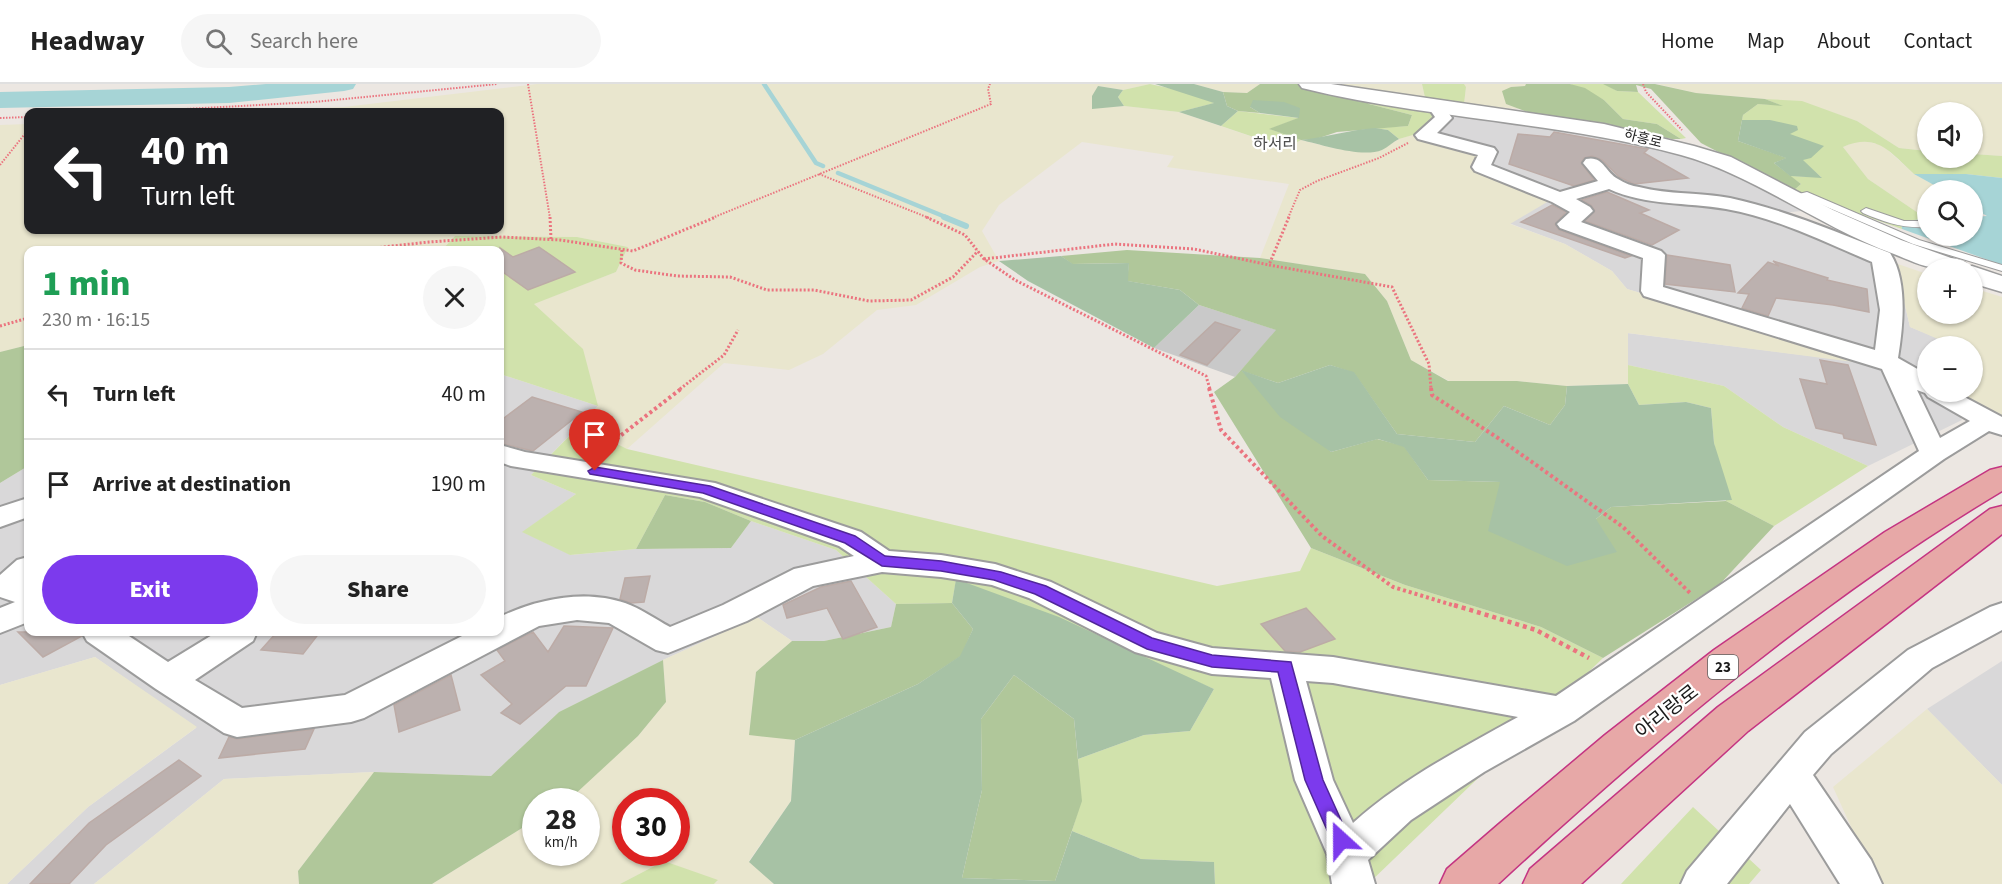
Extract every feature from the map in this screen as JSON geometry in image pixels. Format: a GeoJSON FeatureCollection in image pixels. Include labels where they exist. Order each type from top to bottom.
{"type":"FeatureCollection","features":[{"type":"Feature","properties":{"kind":"highway","name":"아리랑로"},"geometry":{"type":"LineString","coordinates":[[1464,884],[1583,778],[1753,643],[1897,539],[2002,477]]}},
{"type":"Feature","properties":{"kind":"highway"},"geometry":{"type":"LineString","coordinates":[[1547,884],[1732,719],[2002,517]]}},
{"type":"Feature","properties":{"kind":"street","name":"하흥로"},"geometry":{"type":"LineString","coordinates":[[1308,84],[1345,93],[1604,130],[1696,153],[1724,161],[1799,196],[1825,215],[1892,245],[1928,258]]}},
{"type":"Feature","properties":{"kind":"street"},"geometry":{"type":"LineString","coordinates":[[1424,135],[1444,118],[1436,107]]}},
{"type":"Feature","properties":{"kind":"street"},"geometry":{"type":"LineString","coordinates":[[1424,135],[1488,152],[1481,167],[1559,198],[1582,212],[1567,224],[1654,255],[1652,291],[1888,363],[1917,380]]}},
{"type":"Feature","properties":{"kind":"street"},"geometry":{"type":"LineString","coordinates":[[1592,163],[1610,183],[1628,193],[1726,203],[1787,221],[1882,258],[1890,288],[1892,328],[1888,363],[1934,453]]}},
{"type":"Feature","properties":{"kind":"street"},"geometry":{"type":"LineString","coordinates":[[1559,198],[1610,183]]}},
{"type":"Feature","properties":{"kind":"street"},"geometry":{"type":"LineString","coordinates":[[1787,221],[1825,215]]}},
{"type":"Feature","properties":{"kind":"street"},"geometry":{"type":"LineString","coordinates":[[1983,278],[2002,284]]}},
{"type":"Feature","properties":{"kind":"street"},"geometry":{"type":"LineString","coordinates":[[1955,402],[1995,424]]}},
{"type":"Feature","properties":{"kind":"street"},"geometry":{"type":"LineString","coordinates":[[1351,869],[1397,808],[1471,761],[1561,711],[1934,453],[1995,424]]}},
{"type":"Feature","properties":{"kind":"street"},"geometry":{"type":"LineString","coordinates":[[504,454],[521,460],[705,489],[850,539],[882,561]]}},
{"type":"Feature","properties":{"kind":"street"},"geometry":{"type":"LineString","coordinates":[[0,517],[24,508]]}},
{"type":"Feature","properties":{"kind":"street"},"geometry":{"type":"LineString","coordinates":[[504,629],[532,615],[577,608],[616,612],[668,641],[735,613],[805,577],[882,561],[941,566],[995,575],[1040,590],[1147,643],[1212,661],[1333,670],[1561,711]]}},
{"type":"Feature","properties":{"kind":"street"},"geometry":{"type":"LineString","coordinates":[[24,572],[6,588],[24,593]]}},
{"type":"Feature","properties":{"kind":"street"},"geometry":{"type":"LineString","coordinates":[[0,621],[24,611]]}},
{"type":"Feature","properties":{"kind":"street"},"geometry":{"type":"LineString","coordinates":[[1702,884],[1818,743],[1920,659],[2002,615]]}},
{"type":"Feature","properties":{"kind":"street"},"geometry":{"type":"LineString","coordinates":[[105,636],[168,680],[237,723],[351,708],[489,636]]}},
{"type":"Feature","properties":{"kind":"street"},"geometry":{"type":"LineString","coordinates":[[168,680],[235,636]]}},
{"type":"Feature","properties":{"kind":"street"},"geometry":{"type":"LineString","coordinates":[[1285,667],[1314,780],[1351,869]]}},
{"type":"Feature","properties":{"kind":"street"},"geometry":{"type":"LineString","coordinates":[[1791,774],[1861,884]]}},
{"type":"Feature","properties":{"kind":"lane"},"geometry":{"type":"LineString","coordinates":[[1799,196],[1816,194],[1896,223],[1917,226]]}},
{"type":"Feature","properties":{"kind":"lane"},"geometry":{"type":"LineString","coordinates":[[1799,196],[1916,242],[2002,268]]}},
{"type":"Feature","properties":{"kind":"path"},"geometry":{"type":"LineString","coordinates":[[206,108],[339,101],[497,84]]}},
{"type":"Feature","properties":{"kind":"path"},"geometry":{"type":"LineString","coordinates":[[528,84],[552,230],[551,239]]}},
{"type":"Feature","properties":{"kind":"path"},"geometry":{"type":"LineString","coordinates":[[390,246],[440,240],[551,239],[633,251],[991,104],[988,89],[990,84]]}},
{"type":"Feature","properties":{"kind":"path"},"geometry":{"type":"LineString","coordinates":[[1643,84],[1646,92],[1698,145],[1696,153]]}},
{"type":"Feature","properties":{"kind":"path"},"geometry":{"type":"LineString","coordinates":[[0,118],[24,117]]}},
{"type":"Feature","properties":{"kind":"path"},"geometry":{"type":"LineString","coordinates":[[0,165],[24,135]]}},
{"type":"Feature","properties":{"kind":"path"},"geometry":{"type":"LineString","coordinates":[[1269,265],[1300,190],[1317,181],[1379,158],[1424,135]]}},
{"type":"Feature","properties":{"kind":"path"},"geometry":{"type":"LineString","coordinates":[[819,174],[904,207],[965,235],[984,259],[1014,280],[1206,376],[1221,430],[1322,536],[1393,587],[1536,630],[1616,673]]}},
{"type":"Feature","properties":{"kind":"path"},"geometry":{"type":"LineString","coordinates":[[984,259],[1115,244],[1194,249],[1392,287],[1428,364],[1432,395],[1501,440],[1623,527],[1707,610]]}},
{"type":"Feature","properties":{"kind":"path"},"geometry":{"type":"LineString","coordinates":[[622,250],[621,263],[635,270],[677,276],[729,276],[767,290],[814,290],[869,301],[911,300],[953,278],[978,251]]}},
{"type":"Feature","properties":{"kind":"path"},"geometry":{"type":"LineString","coordinates":[[0,326],[24,319]]}},
{"type":"Feature","properties":{"kind":"path"},"geometry":{"type":"LineString","coordinates":[[595,471],[611,443],[724,355],[738,330]]}},
{"type":"Feature","properties":{"kind":"shaded area"},"geometry":{"type":"Polygon","coordinates":[[[537,84],[1150,84],[1123,90],[1098,86],[1092,108],[1124,106],[1179,112],[1285,148],[1301,140],[1333,148],[1366,152],[1381,150],[1399,139],[1418,133],[1478,152],[1477,168],[1554,198],[1510,224],[1565,244],[1612,271],[1627,289],[1870,360],[1877,365],[1628,333],[1628,384],[1567,386],[1517,381],[1449,381],[1411,360],[1387,301],[1365,274],[1260,258],[1289,184],[1167,167],[1174,156],[1082,142],[999,205],[982,231],[999,261],[980,267],[916,305],[877,310],[823,354],[789,370],[724,363],[627,449],[580,425],[598,406],[533,304],[616,272],[628,247],[577,237],[455,236],[446,246],[24,246],[24,346],[0,352],[0,125],[24,124],[24,234],[504,234],[504,108],[322,108],[537,84]]]}},
{"type":"Feature","properties":{"kind":"shaded area"},"geometry":{"type":"Polygon","coordinates":[[[1194,84],[1260,84],[1247,93],[1223,92],[1194,84]]]}},
{"type":"Feature","properties":{"kind":"shaded area"},"geometry":{"type":"Polygon","coordinates":[[[1333,84],[1422,84],[1426,102],[1351,90],[1333,84]]]}},
{"type":"Feature","properties":{"kind":"shaded area"},"geometry":{"type":"Polygon","coordinates":[[[1464,84],[1526,84],[1526,86],[1511,87],[1506,104],[1519,109],[1464,104],[1466,87],[1464,84]]]}},
{"type":"Feature","properties":{"kind":"shaded area"},"geometry":{"type":"Polygon","coordinates":[[[1657,84],[2002,84],[2002,156],[1983,155],[1983,102],[1917,102],[1917,150],[1899,148],[1857,121],[1802,102],[1696,93],[1657,84]]]}},
{"type":"Feature","properties":{"kind":"shaded area"},"geometry":{"type":"Polygon","coordinates":[[[1434,111],[1462,112],[1659,146],[1739,177],[1802,211],[1771,214],[1802,233],[1873,258],[1895,263],[1910,327],[1932,336],[1917,336],[1917,402],[1954,402],[1962,420],[1868,466],[1783,427],[1724,386],[1628,365],[1627,333],[1875,364],[1870,360],[1627,289],[1612,271],[1565,244],[1509,223],[1553,198],[1423,132],[1434,111]]]}},
{"type":"Feature","properties":{"kind":"shaded area"},"geometry":{"type":"Polygon","coordinates":[[[1859,140],[1882,145],[1914,174],[1925,180],[1917,180],[1917,212],[1868,179],[1843,147],[1859,140]]]}},
{"type":"Feature","properties":{"kind":"shaded area"},"geometry":{"type":"Polygon","coordinates":[[[1895,263],[1917,271],[1917,324],[1983,324],[1983,291],[2002,297],[2002,421],[1963,402],[1983,402],[1983,336],[1931,336],[1910,327],[1895,263]]]}},
{"type":"Feature","properties":{"kind":"shaded area"},"geometry":{"type":"Polygon","coordinates":[[[1199,305],[1277,330],[1235,377],[1154,348],[1199,305]]]}},
{"type":"Feature","properties":{"kind":"shaded area"},"geometry":{"type":"Polygon","coordinates":[[[504,375],[598,406],[531,475],[576,494],[523,532],[571,555],[636,549],[731,548],[751,521],[836,550],[896,604],[891,627],[824,641],[792,641],[757,617],[663,660],[559,712],[491,776],[374,772],[224,779],[94,884],[7,884],[88,807],[196,728],[95,657],[0,685],[0,483],[24,468],[24,636],[504,636],[504,375]]]}},
{"type":"Feature","properties":{"kind":"shaded area"},"geometry":{"type":"Polygon","coordinates":[[[757,617],[792,641],[756,672],[749,734],[795,740],[791,801],[749,861],[774,884],[714,884],[718,881],[678,866],[690,866],[690,788],[612,788],[612,866],[654,866],[620,884],[432,884],[522,828],[522,866],[600,866],[600,788],[580,788],[638,736],[666,702],[663,660],[757,617]]]}},
{"type":"Feature","properties":{"kind":"shaded area"},"geometry":{"type":"Polygon","coordinates":[[[95,657],[197,727],[88,807],[7,884],[0,884],[0,685],[95,657]]]}},
{"type":"Feature","properties":{"kind":"shaded area"},"geometry":{"type":"Polygon","coordinates":[[[2002,661],[2002,785],[1927,709],[2002,661]]]}},
{"type":"Feature","properties":{"kind":"shaded area"},"geometry":{"type":"Polygon","coordinates":[[[1927,709],[2002,785],[2002,884],[1877,884],[1833,787],[1927,709]]]}},
{"type":"Feature","properties":{"kind":"shaded area"},"geometry":{"type":"Polygon","coordinates":[[[374,772],[298,871],[299,884],[94,884],[224,779],[374,772]]]}},
{"type":"Feature","properties":{"kind":"green space"},"geometry":{"type":"Polygon","coordinates":[[[1150,84],[1182,91],[1215,103],[1179,112],[1124,106],[1118,97],[1123,90],[1150,84]]]}},
{"type":"Feature","properties":{"kind":"green space"},"geometry":{"type":"Polygon","coordinates":[[[1155,84],[1194,84],[1223,92],[1227,106],[1238,111],[1221,126],[1179,112],[1214,103],[1155,84]]]}},
{"type":"Feature","properties":{"kind":"green space"},"geometry":{"type":"Polygon","coordinates":[[[1260,84],[1332,84],[1347,87],[1369,104],[1412,115],[1408,126],[1337,132],[1316,139],[1301,140],[1269,129],[1298,118],[1299,108],[1250,107],[1260,113],[1238,111],[1227,106],[1223,92],[1247,93],[1260,84]]]}},
{"type":"Feature","properties":{"kind":"green space"},"geometry":{"type":"Polygon","coordinates":[[[1422,84],[1464,84],[1466,87],[1464,104],[1426,102],[1422,84]]]}},
{"type":"Feature","properties":{"kind":"green space"},"geometry":{"type":"Polygon","coordinates":[[[1526,84],[1570,84],[1585,88],[1604,100],[1623,119],[1657,124],[1681,139],[1535,115],[1506,104],[1502,91],[1526,84]]]}},
{"type":"Feature","properties":{"kind":"green space"},"geometry":{"type":"Polygon","coordinates":[[[1570,84],[1606,84],[1617,91],[1638,92],[1686,138],[1681,139],[1657,124],[1623,119],[1604,100],[1570,84]]]}},
{"type":"Feature","properties":{"kind":"green space"},"geometry":{"type":"Polygon","coordinates":[[[1603,84],[1655,84],[1696,93],[1765,99],[1783,106],[1758,104],[1743,115],[1738,141],[1787,158],[1774,163],[1801,184],[1793,191],[1701,143],[1651,89],[1636,85],[1638,92],[1617,91],[1603,84]]]}},
{"type":"Feature","properties":{"kind":"green space"},"geometry":{"type":"Polygon","coordinates":[[[1098,86],[1123,90],[1118,97],[1124,106],[1092,109],[1092,96],[1098,86]]]}},
{"type":"Feature","properties":{"kind":"green space"},"geometry":{"type":"Polygon","coordinates":[[[1765,99],[1802,101],[1857,121],[1899,148],[1917,150],[1917,168],[1983,168],[1983,155],[2002,156],[2002,178],[1966,174],[1914,174],[1890,152],[1874,143],[1855,143],[1843,147],[1868,179],[1917,212],[1917,220],[1901,221],[1902,229],[1793,191],[1801,184],[1790,176],[1821,177],[1802,160],[1789,134],[1770,120],[1742,120],[1743,115],[1758,104],[1780,105],[1765,99]]]}},
{"type":"Feature","properties":{"kind":"green space"},"geometry":{"type":"Polygon","coordinates":[[[1253,100],[1284,102],[1300,108],[1299,118],[1260,113],[1250,107],[1253,100]]]}},
{"type":"Feature","properties":{"kind":"green space"},"geometry":{"type":"Polygon","coordinates":[[[1364,100],[1434,111],[1439,118],[1423,132],[1399,139],[1388,130],[1375,128],[1408,126],[1412,115],[1369,104],[1364,100]]]}},
{"type":"Feature","properties":{"kind":"green space"},"geometry":{"type":"Polygon","coordinates":[[[1238,111],[1299,118],[1270,129],[1301,140],[1286,148],[1221,126],[1238,111]]]}},
{"type":"Feature","properties":{"kind":"green space"},"geometry":{"type":"Polygon","coordinates":[[[1742,120],[1770,120],[1797,126],[1798,130],[1790,134],[1824,146],[1811,158],[1803,160],[1822,178],[1790,176],[1774,163],[1786,158],[1738,141],[1742,120]]]}},
{"type":"Feature","properties":{"kind":"green space"},"geometry":{"type":"Polygon","coordinates":[[[1375,128],[1388,130],[1399,139],[1382,150],[1364,153],[1301,140],[1356,130],[1375,128]]]}},
{"type":"Feature","properties":{"kind":"green space"},"geometry":{"type":"Polygon","coordinates":[[[455,236],[577,237],[628,247],[616,272],[534,304],[583,349],[598,406],[504,375],[504,246],[446,246],[455,236]]]}},
{"type":"Feature","properties":{"kind":"green space"},"geometry":{"type":"Polygon","coordinates":[[[1127,250],[1260,258],[1365,274],[1387,301],[1411,360],[1448,381],[1517,381],[1567,386],[1565,405],[1550,425],[1504,406],[1475,442],[1397,434],[1354,373],[1330,365],[1278,383],[1242,371],[1331,452],[1377,439],[1404,446],[1428,480],[1501,482],[1596,519],[1611,507],[1726,501],[1774,526],[1720,584],[1603,658],[1541,627],[1405,585],[1311,548],[1214,392],[1235,377],[1276,330],[1199,305],[1180,290],[1127,281],[1129,263],[1072,264],[1061,256],[1127,250]]]}},
{"type":"Feature","properties":{"kind":"green space"},"geometry":{"type":"Polygon","coordinates":[[[1061,256],[1073,264],[1129,263],[1128,281],[1180,290],[1199,305],[1154,348],[1028,281],[999,261],[1061,256]]]}},
{"type":"Feature","properties":{"kind":"green space"},"geometry":{"type":"Polygon","coordinates":[[[24,346],[24,468],[0,483],[0,352],[24,346]]]}},
{"type":"Feature","properties":{"kind":"green space"},"geometry":{"type":"Polygon","coordinates":[[[1330,365],[1354,372],[1397,434],[1475,442],[1504,406],[1550,425],[1565,405],[1567,386],[1628,384],[1639,405],[1686,402],[1711,408],[1714,443],[1732,500],[1611,507],[1596,519],[1617,552],[1567,566],[1488,531],[1500,482],[1428,480],[1404,447],[1378,439],[1331,452],[1280,417],[1241,370],[1278,383],[1330,365]]]}},
{"type":"Feature","properties":{"kind":"green space"},"geometry":{"type":"Polygon","coordinates":[[[1628,365],[1724,386],[1783,427],[1868,466],[1774,526],[1726,501],[1714,443],[1711,408],[1686,402],[1639,405],[1628,384],[1628,365]]]}},
{"type":"Feature","properties":{"kind":"green space"},"geometry":{"type":"Polygon","coordinates":[[[580,425],[627,449],[1217,586],[1300,571],[1311,548],[1405,585],[1541,627],[1603,658],[1368,884],[1215,884],[1214,862],[1141,859],[1072,831],[1081,801],[1078,759],[1144,735],[1190,731],[1214,689],[956,580],[952,603],[896,604],[836,550],[751,521],[705,502],[665,495],[636,549],[570,555],[522,532],[576,494],[531,475],[580,425]]]}},
{"type":"Feature","properties":{"kind":"green space"},"geometry":{"type":"Polygon","coordinates":[[[665,495],[705,502],[751,521],[731,548],[636,549],[665,495]]]}},
{"type":"Feature","properties":{"kind":"green space"},"geometry":{"type":"Polygon","coordinates":[[[956,579],[1059,617],[1214,689],[1190,731],[1144,735],[1078,759],[1074,719],[1014,675],[981,719],[982,790],[962,878],[1055,881],[1072,831],[1141,859],[1214,862],[1215,884],[774,884],[749,862],[791,801],[795,740],[918,684],[960,656],[973,629],[952,603],[956,579]]]}},
{"type":"Feature","properties":{"kind":"green space"},"geometry":{"type":"Polygon","coordinates":[[[952,603],[973,629],[961,656],[918,684],[795,740],[749,735],[756,672],[792,641],[824,641],[891,627],[896,604],[952,603]]]}},
{"type":"Feature","properties":{"kind":"green space"},"geometry":{"type":"Polygon","coordinates":[[[663,660],[666,702],[638,736],[582,788],[522,788],[522,828],[432,884],[299,884],[298,871],[374,772],[491,776],[559,712],[663,660]]]}},
{"type":"Feature","properties":{"kind":"green space"},"geometry":{"type":"Polygon","coordinates":[[[1014,675],[1074,719],[1082,801],[1055,881],[962,878],[982,790],[981,719],[1014,675]]]}},
{"type":"Feature","properties":{"kind":"green space"},"geometry":{"type":"Polygon","coordinates":[[[1693,807],[1761,870],[1749,884],[1621,884],[1693,807]]]}},
{"type":"Feature","properties":{"kind":"green space"},"geometry":{"type":"Polygon","coordinates":[[[654,866],[678,866],[718,880],[714,884],[620,884],[654,866]]]}},
{"type":"Feature","properties":{"kind":"water"},"geometry":{"type":"Polygon","coordinates":[[[1914,174],[1966,174],[2002,178],[2002,265],[1949,246],[1983,246],[1983,216],[1987,216],[1983,214],[1983,180],[1925,180],[1914,174]]]}},
{"type":"Feature","properties":{"kind":"water"},"geometry":{"type":"Polygon","coordinates":[[[1917,220],[1917,234],[1902,229],[1901,221],[1917,220]]]}},
{"type":"Feature","properties":{"kind":"building"},"geometry":{"type":"Polygon","coordinates":[[[1554,132],[1648,149],[1644,153],[1688,178],[1634,184],[1619,177],[1602,160],[1592,156],[1584,158],[1581,163],[1594,180],[1574,186],[1509,164],[1518,134],[1550,137],[1554,132]]]}},
{"type":"Feature","properties":{"kind":"building"},"geometry":{"type":"Polygon","coordinates":[[[1607,192],[1649,210],[1640,213],[1679,230],[1652,245],[1585,221],[1595,211],[1591,205],[1582,200],[1607,192]]]}},
{"type":"Feature","properties":{"kind":"building"},"geometry":{"type":"Polygon","coordinates":[[[1552,205],[1566,212],[1555,224],[1559,230],[1631,256],[1625,258],[1521,222],[1552,205]]]}},
{"type":"Feature","properties":{"kind":"building"},"geometry":{"type":"Polygon","coordinates":[[[539,247],[575,272],[528,290],[504,273],[504,251],[513,257],[539,247]]]}},
{"type":"Feature","properties":{"kind":"building"},"geometry":{"type":"Polygon","coordinates":[[[1667,255],[1730,265],[1735,292],[1665,284],[1667,255]]]}},
{"type":"Feature","properties":{"kind":"building"},"geometry":{"type":"Polygon","coordinates":[[[1773,261],[1828,278],[1827,280],[1867,289],[1869,312],[1776,298],[1768,316],[1742,308],[1749,294],[1738,293],[1768,262],[1779,266],[1773,261]]]}},
{"type":"Feature","properties":{"kind":"building"},"geometry":{"type":"Polygon","coordinates":[[[1215,322],[1240,330],[1207,365],[1180,355],[1215,322]]]}},
{"type":"Feature","properties":{"kind":"building"},"geometry":{"type":"Polygon","coordinates":[[[1820,360],[1848,365],[1876,445],[1844,438],[1843,434],[1816,428],[1800,379],[1827,384],[1820,360]]]}},
{"type":"Feature","properties":{"kind":"building"},"geometry":{"type":"Polygon","coordinates":[[[532,397],[582,412],[533,451],[504,444],[504,418],[532,397]]]}},
{"type":"Feature","properties":{"kind":"building"},"geometry":{"type":"Polygon","coordinates":[[[650,576],[644,602],[631,603],[620,599],[625,578],[650,576]]]}},
{"type":"Feature","properties":{"kind":"building"},"geometry":{"type":"Polygon","coordinates":[[[851,581],[877,627],[843,639],[827,608],[787,618],[783,605],[821,587],[851,581]]]}},
{"type":"Feature","properties":{"kind":"building"},"geometry":{"type":"Polygon","coordinates":[[[1306,608],[1335,639],[1300,652],[1285,651],[1261,624],[1306,608]]]}},
{"type":"Feature","properties":{"kind":"building"},"geometry":{"type":"Polygon","coordinates":[[[564,626],[613,628],[586,686],[566,686],[520,724],[501,713],[512,704],[481,675],[505,661],[497,650],[533,632],[548,652],[564,626]]]}},
{"type":"Feature","properties":{"kind":"building"},"geometry":{"type":"Polygon","coordinates":[[[18,632],[24,632],[24,636],[82,636],[43,657],[18,632]]]}},
{"type":"Feature","properties":{"kind":"building"},"geometry":{"type":"Polygon","coordinates":[[[273,636],[317,636],[303,654],[261,650],[273,636]]]}},
{"type":"Feature","properties":{"kind":"building"},"geometry":{"type":"Polygon","coordinates":[[[451,675],[460,710],[399,732],[394,705],[451,675]]]}},
{"type":"Feature","properties":{"kind":"building"},"geometry":{"type":"Polygon","coordinates":[[[314,729],[305,749],[219,758],[229,737],[237,739],[314,729]]]}},
{"type":"Feature","properties":{"kind":"building"},"geometry":{"type":"Polygon","coordinates":[[[179,760],[201,776],[106,845],[69,884],[30,884],[89,823],[179,760]]]}},
{"type":"Feature","properties":{"kind":"waterway"},"geometry":{"type":"LineString","coordinates":[[0,100],[229,95],[344,84]]}},
{"type":"Feature","properties":{"kind":"waterway"},"geometry":{"type":"LineString","coordinates":[[764,84],[816,163],[823,166]]}},
{"type":"Feature","properties":{"kind":"waterway"},"geometry":{"type":"LineString","coordinates":[[838,173],[948,218]]}},
{"type":"Feature","properties":{"kind":"waterway"},"geometry":{"type":"LineString","coordinates":[[944,217],[966,226]]}},
{"type":"Feature","properties":{"kind":"district","name":"하서리"},"geometry":{"type":"Point","coordinates":[1275,144]}},
{"type":"Feature","properties":{"kind":"route"},"geometry":{"type":"LineString","coordinates":[[595,471],[705,489],[850,539],[882,561],[941,566],[995,575],[1040,590],[1147,643],[1212,661],[1285,667],[1314,780],[1341,840]]}}]}
